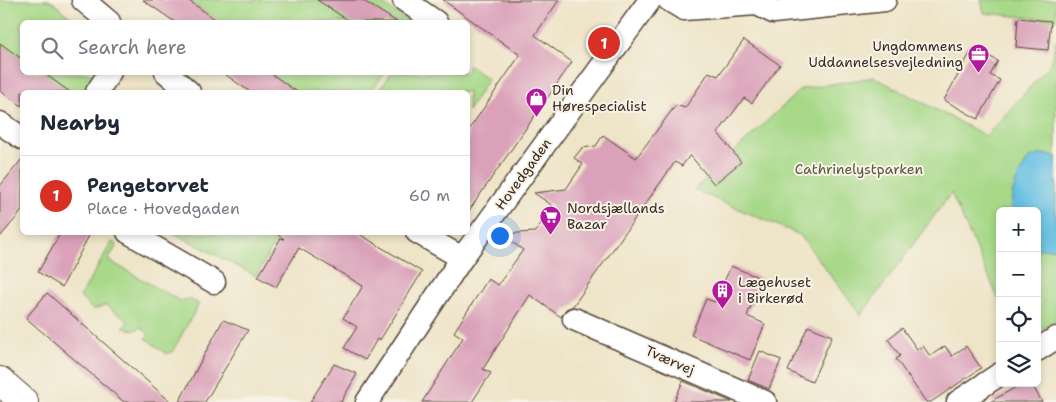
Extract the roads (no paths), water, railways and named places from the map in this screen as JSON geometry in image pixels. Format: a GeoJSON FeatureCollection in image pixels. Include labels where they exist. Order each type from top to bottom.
{"type":"FeatureCollection","features":[{"type":"Feature","properties":{"kind":"main road"},"geometry":{"type":"LineString","coordinates":[[0,382],[24,402]]}},
{"type":"Feature","properties":{"kind":"street"},"geometry":{"type":"LineString","coordinates":[[83,0],[107,20]]}},
{"type":"Feature","properties":{"kind":"street"},"geometry":{"type":"LineString","coordinates":[[404,0],[433,20]]}},
{"type":"Feature","properties":{"kind":"street","name":"Hovedgaden"},"geometry":{"type":"LineString","coordinates":[[367,402],[462,258],[650,0]]}},
{"type":"Feature","properties":{"kind":"street"},"geometry":{"type":"LineString","coordinates":[[669,0],[684,9],[761,2],[773,12],[885,0]]}},
{"type":"Feature","properties":{"kind":"street"},"geometry":{"type":"LineString","coordinates":[[98,90],[108,75]]}},
{"type":"Feature","properties":{"kind":"street"},"geometry":{"type":"LineString","coordinates":[[169,75],[187,90]]}},
{"type":"Feature","properties":{"kind":"street"},"geometry":{"type":"LineString","coordinates":[[0,123],[20,137]]}},
{"type":"Feature","properties":{"kind":"street"},"geometry":{"type":"LineString","coordinates":[[133,235],[214,282]]}},
{"type":"Feature","properties":{"kind":"street"},"geometry":{"type":"LineString","coordinates":[[422,235],[462,258]]}},
{"type":"Feature","properties":{"kind":"street","name":"Tværvej"},"geometry":{"type":"LineString","coordinates":[[574,319],[765,402]]}},
{"type":"Feature","properties":{"kind":"street"},"geometry":{"type":"LineString","coordinates":[[1041,347],[1056,338]]}},
{"type":"Feature","properties":{"kind":"street"},"geometry":{"type":"LineString","coordinates":[[958,402],[996,377]]}},
{"type":"Feature","properties":{"kind":"water"},"geometry":{"type":"Polygon","coordinates":[[[1044,154],[1056,156],[1056,247],[1053,249],[1041,249],[1041,207],[1011,207],[1016,182],[1030,157],[1044,154]]]}},
{"type":"Feature","properties":{"kind":"place","name":"Pengetorvet"},"geometry":{"type":"Point","coordinates":[604,43]}},
{"type":"Feature","properties":{"kind":"place","name":"Ungdommens Uddannelsesvejledning"},"geometry":{"type":"Point","coordinates":[979,73]}},
{"type":"Feature","properties":{"kind":"place","name":"Din Hørespecialist"},"geometry":{"type":"Point","coordinates":[536,117]}},
{"type":"Feature","properties":{"kind":"place","name":"Nordsjællands Bazar"},"geometry":{"type":"Point","coordinates":[551,235]}},
{"type":"Feature","properties":{"kind":"place","name":"Lægehuset i Birkerød"},"geometry":{"type":"Point","coordinates":[722,309]}},
{"type":"Feature","properties":{"kind":"park label","name":"Cathrinelystparken"},"geometry":{"type":"Point","coordinates":[859,169]}}]}
